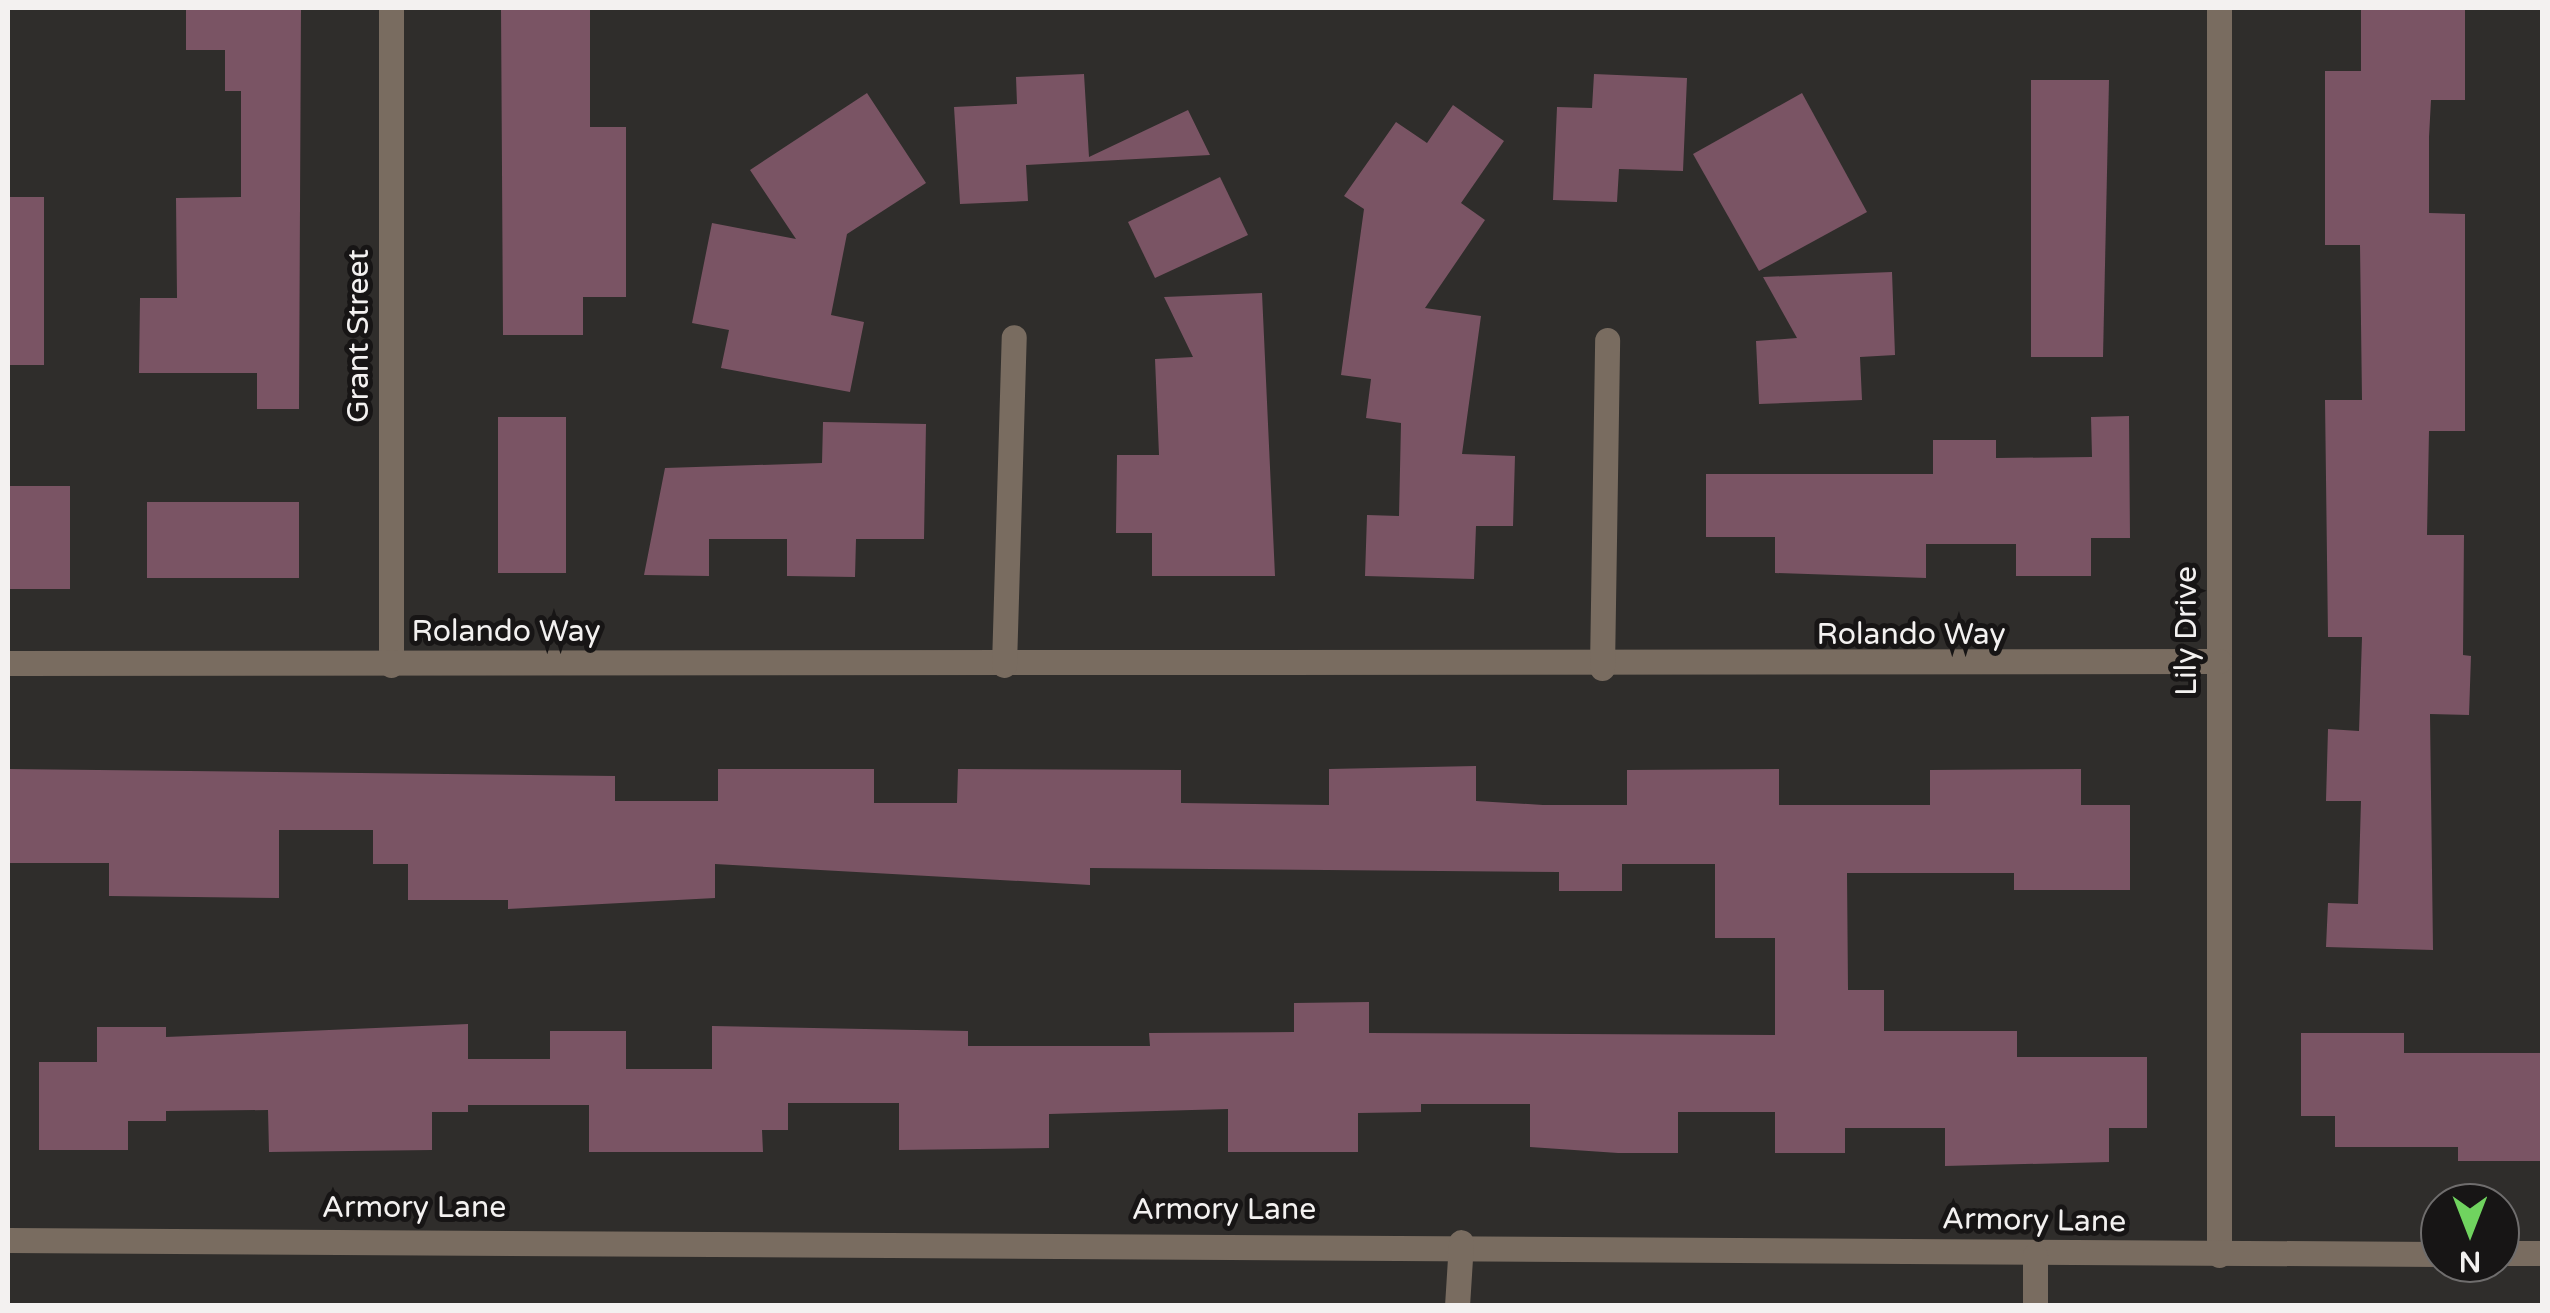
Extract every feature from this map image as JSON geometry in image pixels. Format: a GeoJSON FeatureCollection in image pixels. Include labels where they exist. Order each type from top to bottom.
{"type":"FeatureCollection","features":[{"type":"Feature","properties":{"kind":"street","name":"Grant Street"},"geometry":{"type":"LineString","coordinates":[[391,8],[391,665]]}},
{"type":"Feature","properties":{"kind":"street","name":"Lily Drive"},"geometry":{"type":"LineString","coordinates":[[2220,8],[2220,1255]]}},
{"type":"Feature","properties":{"kind":"street"},"geometry":{"type":"LineString","coordinates":[[1004,665],[1014,337]]}},
{"type":"Feature","properties":{"kind":"street"},"geometry":{"type":"LineString","coordinates":[[1602,668],[1607,340]]}},
{"type":"Feature","properties":{"kind":"street","name":"Rolando Way"},"geometry":{"type":"LineString","coordinates":[[8,663],[1602,668],[2220,662]]}},
{"type":"Feature","properties":{"kind":"street","name":"Armory Lane"},"geometry":{"type":"LineString","coordinates":[[8,1240],[1461,1242],[2035,1255],[2420,1254]]}},
{"type":"Feature","properties":{"kind":"street"},"geometry":{"type":"LineString","coordinates":[[1457,1306],[1461,1242]]}},
{"type":"Feature","properties":{"kind":"street"},"geometry":{"type":"LineString","coordinates":[[2035,1255],[2035,1306]]}},
{"type":"Feature","properties":{"kind":"building"},"geometry":{"type":"Polygon","coordinates":[[[186,8],[301,8],[299,409],[257,409],[257,373],[139,373],[140,298],[177,298],[176,198],[241,197],[241,91],[225,91],[225,50],[186,50],[186,8]]]}},
{"type":"Feature","properties":{"kind":"building"},"geometry":{"type":"Polygon","coordinates":[[[501,8],[590,8],[590,127],[626,127],[626,297],[583,297],[583,335],[503,335],[501,8]]]}},
{"type":"Feature","properties":{"kind":"building"},"geometry":{"type":"Polygon","coordinates":[[[2361,8],[2465,8],[2465,100],[2431,100],[2429,137],[2429,213],[2465,214],[2465,431],[2429,431],[2427,535],[2464,535],[2463,655],[2471,656],[2469,715],[2430,714],[2433,950],[2326,947],[2328,903],[2358,904],[2361,801],[2326,801],[2328,729],[2359,731],[2362,637],[2328,637],[2325,400],[2362,400],[2360,245],[2325,245],[2325,71],[2361,71],[2361,8]]]}},
{"type":"Feature","properties":{"kind":"building"},"geometry":{"type":"Polygon","coordinates":[[[1084,74],[1089,157],[1188,110],[1210,155],[1026,165],[1028,201],[960,204],[954,107],[1017,104],[1016,77],[1084,74]]]}},
{"type":"Feature","properties":{"kind":"building"},"geometry":{"type":"Polygon","coordinates":[[[1594,74],[1687,78],[1683,171],[1619,169],[1617,202],[1553,200],[1557,107],[1592,108],[1594,74]]]}},
{"type":"Feature","properties":{"kind":"building"},"geometry":{"type":"Polygon","coordinates":[[[2031,80],[2109,80],[2103,357],[2031,357],[2031,80]]]}},
{"type":"Feature","properties":{"kind":"building"},"geometry":{"type":"Polygon","coordinates":[[[867,93],[926,183],[847,234],[831,315],[864,322],[850,392],[721,368],[729,330],[692,323],[712,223],[796,239],[750,170],[867,93]]]}},
{"type":"Feature","properties":{"kind":"building"},"geometry":{"type":"Polygon","coordinates":[[[1802,93],[1867,212],[1759,271],[1693,154],[1802,93]]]}},
{"type":"Feature","properties":{"kind":"building"},"geometry":{"type":"Polygon","coordinates":[[[1453,105],[1504,141],[1461,203],[1485,220],[1425,308],[1481,316],[1462,454],[1515,456],[1513,526],[1476,526],[1474,579],[1365,576],[1367,515],[1399,516],[1401,423],[1366,418],[1371,379],[1341,375],[1364,209],[1344,196],[1396,122],[1427,143],[1453,105]]]}},
{"type":"Feature","properties":{"kind":"building"},"geometry":{"type":"Polygon","coordinates":[[[1220,177],[1248,235],[1155,278],[1128,222],[1220,177]]]}},
{"type":"Feature","properties":{"kind":"building"},"geometry":{"type":"Polygon","coordinates":[[[8,197],[44,197],[44,365],[8,365],[8,197]]]}},
{"type":"Feature","properties":{"kind":"building"},"geometry":{"type":"Polygon","coordinates":[[[1892,272],[1895,355],[1860,357],[1862,400],[1759,404],[1756,341],[1797,338],[1763,277],[1892,272]]]}},
{"type":"Feature","properties":{"kind":"building"},"geometry":{"type":"Polygon","coordinates":[[[1262,293],[1275,576],[1152,576],[1152,533],[1116,533],[1117,455],[1159,455],[1155,359],[1193,357],[1164,297],[1262,293]]]}},
{"type":"Feature","properties":{"kind":"building"},"geometry":{"type":"Polygon","coordinates":[[[2129,416],[2130,538],[2091,538],[2091,576],[2016,576],[2016,544],[1926,544],[1926,578],[1775,573],[1775,537],[1706,537],[1706,474],[1933,474],[1933,440],[1996,440],[1996,458],[2092,457],[2091,417],[2129,416]]]}},
{"type":"Feature","properties":{"kind":"building"},"geometry":{"type":"Polygon","coordinates":[[[498,417],[566,417],[566,573],[498,573],[498,417]]]}},
{"type":"Feature","properties":{"kind":"building"},"geometry":{"type":"Polygon","coordinates":[[[823,422],[926,424],[924,539],[856,539],[855,577],[787,576],[787,539],[709,539],[709,576],[644,575],[665,468],[822,463],[823,422]]]}},
{"type":"Feature","properties":{"kind":"building"},"geometry":{"type":"Polygon","coordinates":[[[8,486],[70,486],[70,589],[8,589],[8,486]]]}},
{"type":"Feature","properties":{"kind":"building"},"geometry":{"type":"Polygon","coordinates":[[[147,502],[299,502],[299,578],[147,578],[147,502]]]}},
{"type":"Feature","properties":{"kind":"building"},"geometry":{"type":"Polygon","coordinates":[[[1476,766],[1476,801],[1543,805],[1627,805],[1627,770],[1779,769],[1779,805],[1930,805],[1930,770],[2081,769],[2081,805],[2130,805],[2130,890],[2014,890],[2014,873],[1847,873],[1848,990],[1884,990],[1884,1031],[2017,1031],[2017,1057],[2147,1057],[2147,1128],[2109,1128],[2109,1162],[1945,1166],[1945,1128],[1845,1128],[1845,1153],[1775,1153],[1775,1112],[1678,1112],[1678,1153],[1618,1153],[1530,1147],[1530,1104],[1421,1104],[1421,1112],[1358,1113],[1358,1152],[1228,1152],[1228,1109],[1049,1114],[1049,1148],[899,1150],[899,1103],[788,1103],[788,1130],[762,1130],[763,1152],[589,1152],[589,1105],[468,1105],[468,1112],[432,1112],[432,1150],[269,1152],[268,1110],[166,1111],[166,1121],[128,1121],[128,1150],[39,1150],[39,1062],[97,1062],[97,1027],[166,1027],[166,1037],[468,1024],[468,1059],[550,1059],[550,1031],[626,1031],[626,1069],[712,1069],[712,1026],[968,1031],[968,1046],[1150,1046],[1149,1033],[1294,1032],[1294,1003],[1369,1002],[1369,1033],[1775,1035],[1775,938],[1715,938],[1715,864],[1622,864],[1622,891],[1559,891],[1559,872],[1090,868],[1090,885],[715,864],[715,898],[508,909],[508,900],[408,900],[408,864],[373,864],[373,830],[279,830],[279,898],[109,896],[109,863],[8,863],[8,769],[615,776],[615,801],[718,801],[718,769],[874,769],[874,803],[957,803],[958,769],[1181,770],[1181,803],[1329,805],[1329,769],[1476,766]]]}},
{"type":"Feature","properties":{"kind":"building"},"geometry":{"type":"Polygon","coordinates":[[[2301,1033],[2404,1033],[2404,1053],[2542,1053],[2542,1161],[2458,1161],[2458,1147],[2335,1147],[2335,1116],[2301,1116],[2301,1033]]]}}]}
